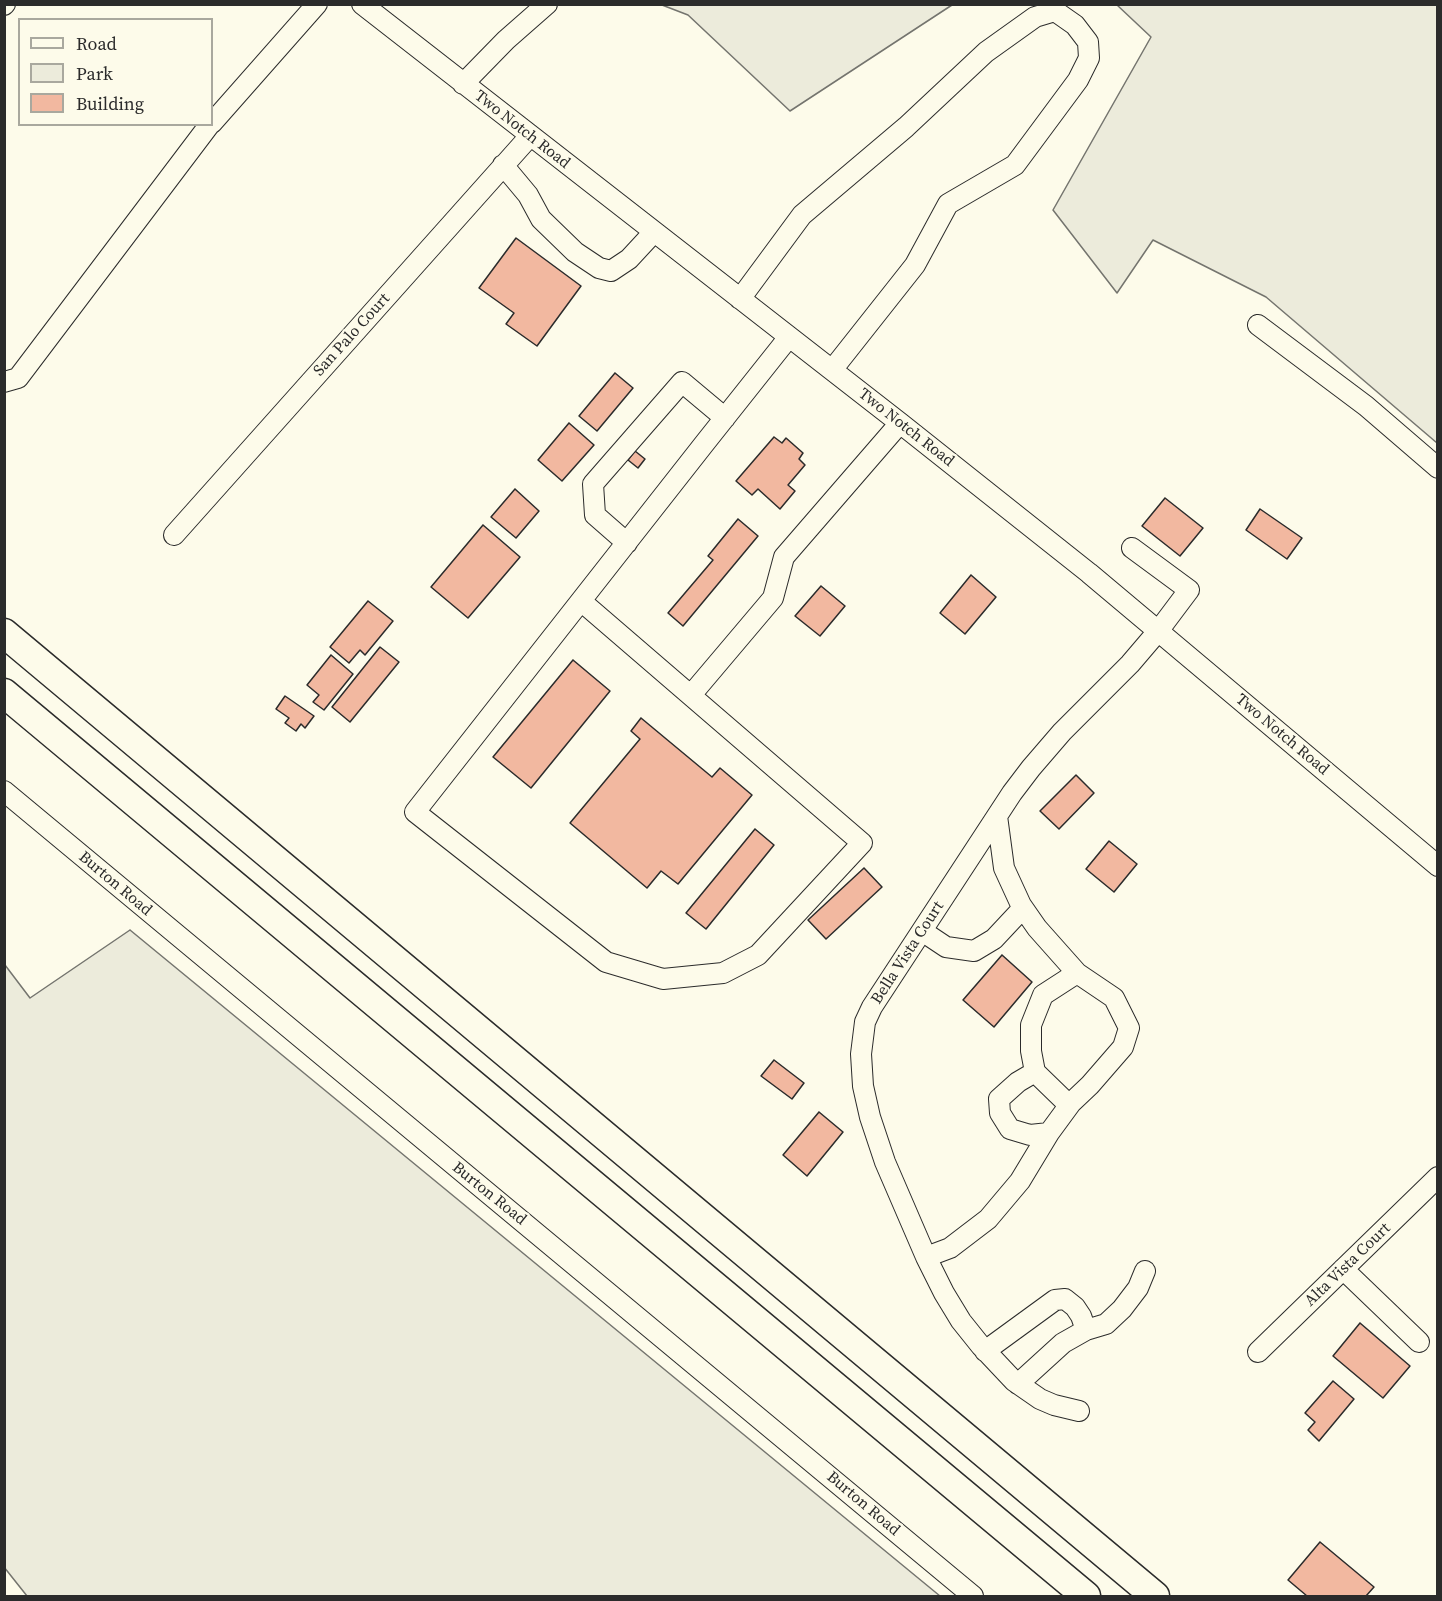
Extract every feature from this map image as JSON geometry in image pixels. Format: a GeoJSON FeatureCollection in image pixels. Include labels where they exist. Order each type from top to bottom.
{"type":"FeatureCollection","features":[{"type":"Feature","properties":{"kind":"highway"},"geometry":{"type":"LineString","coordinates":[[4,633],[1155,1596]]}},
{"type":"Feature","properties":{"kind":"highway"},"geometry":{"type":"LineString","coordinates":[[4,693],[1086,1596]]}},
{"type":"Feature","properties":{"kind":"street"},"geometry":{"type":"LineString","coordinates":[[213,122],[316,4]]}},
{"type":"Feature","properties":{"kind":"street","name":"Two Notch Road"},"geometry":{"type":"LineString","coordinates":[[362,4],[900,423],[1159,630],[1437,866]]}},
{"type":"Feature","properties":{"kind":"street"},"geometry":{"type":"LineString","coordinates":[[463,84],[506,40],[548,4]]}},
{"type":"Feature","properties":{"kind":"street"},"geometry":{"type":"LineString","coordinates":[[740,299],[802,215],[906,127],[986,52],[1035,17],[1055,11],[1075,25],[1088,42],[1089,58],[1078,80],[1015,165],[948,204],[915,265],[832,370]]}},
{"type":"Feature","properties":{"kind":"street"},"geometry":{"type":"LineString","coordinates":[[4,382],[18,378],[209,126]]}},
{"type":"Feature","properties":{"kind":"street","name":"San Palo Court"},"geometry":{"type":"LineString","coordinates":[[174,535],[530,136]]}},
{"type":"Feature","properties":{"kind":"street"},"geometry":{"type":"LineString","coordinates":[[503,165],[528,195],[540,219],[575,252],[599,268],[611,271],[629,259],[654,232]]}},
{"type":"Feature","properties":{"kind":"street"},"geometry":{"type":"LineString","coordinates":[[1258,325],[1366,406],[1437,468]]}},
{"type":"Feature","properties":{"kind":"street"},"geometry":{"type":"LineString","coordinates":[[581,601],[862,843],[758,955],[723,973],[663,979],[606,962],[415,812],[581,601],[627,543],[725,418],[789,337]]}},
{"type":"Feature","properties":{"kind":"street"},"geometry":{"type":"LineString","coordinates":[[627,543],[595,515],[593,484],[682,382],[725,418]]}},
{"type":"Feature","properties":{"kind":"street"},"geometry":{"type":"LineString","coordinates":[[691,695],[773,598],[784,557],[900,423]]}},
{"type":"Feature","properties":{"kind":"street","name":"Bella Vista Court"},"geometry":{"type":"LineString","coordinates":[[1079,1411],[1040,1399],[1018,1384],[985,1351],[950,1303],[926,1257],[885,1162],[870,1117],[863,1086],[861,1054],[866,1022],[872,1007],[997,816],[1031,768],[1062,732],[1130,664],[1189,590],[1132,548]]}},
{"type":"Feature","properties":{"kind":"street","name":"Burton Road"},"geometry":{"type":"LineString","coordinates":[[4,791],[973,1596]]}},
{"type":"Feature","properties":{"kind":"street"},"geometry":{"type":"LineString","coordinates":[[926,1257],[950,1248],[988,1219],[1020,1181],[1069,1105],[1124,1047],[1129,1028],[1114,998],[1077,973],[1037,928],[1023,908],[1004,868],[997,816]]}},
{"type":"Feature","properties":{"kind":"street"},"geometry":{"type":"LineString","coordinates":[[922,931],[946,947],[974,951],[994,939],[1023,908]]}},
{"type":"Feature","properties":{"kind":"street"},"geometry":{"type":"LineString","coordinates":[[1069,1105],[1035,1072],[1031,1051],[1031,1024],[1043,995],[1077,973]]}},
{"type":"Feature","properties":{"kind":"street"},"geometry":{"type":"LineString","coordinates":[[1035,1072],[1018,1082],[999,1099],[1000,1113],[1010,1129],[1030,1135],[1049,1133]]}},
{"type":"Feature","properties":{"kind":"street","name":"Alta Vista Court"},"geometry":{"type":"LineString","coordinates":[[1258,1352],[1437,1177]]}},
{"type":"Feature","properties":{"kind":"street"},"geometry":{"type":"LineString","coordinates":[[1343,1269],[1419,1342]]}},
{"type":"Feature","properties":{"kind":"street"},"geometry":{"type":"LineString","coordinates":[[1018,1384],[1064,1343],[1086,1329],[1106,1324],[1122,1309],[1138,1288],[1145,1271]]}},
{"type":"Feature","properties":{"kind":"street"},"geometry":{"type":"LineString","coordinates":[[985,1351],[1055,1300],[1065,1299],[1075,1307],[1086,1329]]}},
{"type":"Feature","properties":{"kind":"green space"},"geometry":{"type":"Polygon","coordinates":[[[662,5],[952,5],[790,111],[688,15],[662,5]]]}},
{"type":"Feature","properties":{"kind":"green space"},"geometry":{"type":"Polygon","coordinates":[[[1117,5],[1437,5],[1437,443],[1266,297],[1153,240],[1117,293],[1053,210],[1151,37],[1117,5]]]}},
{"type":"Feature","properties":{"kind":"green space"},"geometry":{"type":"Polygon","coordinates":[[[130,930],[940,1596],[27,1596],[4,1567],[5,965],[30,998],[130,930]]]}},
{"type":"Feature","properties":{"kind":"building"},"geometry":{"type":"Polygon","coordinates":[[[516,238],[581,286],[537,346],[506,324],[514,313],[479,288],[516,238]]]}},
{"type":"Feature","properties":{"kind":"building"},"geometry":{"type":"Polygon","coordinates":[[[615,373],[633,388],[597,431],[579,416],[615,373]]]}},
{"type":"Feature","properties":{"kind":"building"},"geometry":{"type":"Polygon","coordinates":[[[569,423],[594,445],[562,481],[538,460],[569,423]]]}},
{"type":"Feature","properties":{"kind":"building"},"geometry":{"type":"Polygon","coordinates":[[[774,437],[782,443],[786,438],[803,453],[799,459],[805,465],[788,485],[795,491],[780,509],[758,489],[752,495],[736,481],[774,437]]]}},
{"type":"Feature","properties":{"kind":"building"},"geometry":{"type":"Polygon","coordinates":[[[635,451],[645,459],[638,468],[628,460],[635,451]]]}},
{"type":"Feature","properties":{"kind":"building"},"geometry":{"type":"Polygon","coordinates":[[[515,489],[539,511],[516,538],[491,517],[515,489]]]}},
{"type":"Feature","properties":{"kind":"building"},"geometry":{"type":"Polygon","coordinates":[[[1165,498],[1203,528],[1180,556],[1142,526],[1165,498]]]}},
{"type":"Feature","properties":{"kind":"building"},"geometry":{"type":"Polygon","coordinates":[[[1260,509],[1302,538],[1287,559],[1246,530],[1260,509]]]}},
{"type":"Feature","properties":{"kind":"building"},"geometry":{"type":"Polygon","coordinates":[[[738,519],[758,536],[683,626],[668,613],[713,560],[708,556],[738,519]]]}},
{"type":"Feature","properties":{"kind":"building"},"geometry":{"type":"Polygon","coordinates":[[[483,525],[520,557],[468,618],[431,587],[483,525]]]}},
{"type":"Feature","properties":{"kind":"building"},"geometry":{"type":"Polygon","coordinates":[[[971,575],[996,597],[965,634],[940,613],[971,575]]]}},
{"type":"Feature","properties":{"kind":"building"},"geometry":{"type":"Polygon","coordinates":[[[821,586],[845,606],[820,636],[795,616],[821,586]]]}},
{"type":"Feature","properties":{"kind":"building"},"geometry":{"type":"Polygon","coordinates":[[[368,601],[393,621],[365,655],[360,650],[349,663],[330,647],[368,601]]]}},
{"type":"Feature","properties":{"kind":"building"},"geometry":{"type":"Polygon","coordinates":[[[380,647],[399,662],[350,722],[332,707],[380,647]]]}},
{"type":"Feature","properties":{"kind":"building"},"geometry":{"type":"Polygon","coordinates":[[[331,655],[353,674],[324,710],[313,702],[319,695],[307,685],[331,655]]]}},
{"type":"Feature","properties":{"kind":"building"},"geometry":{"type":"Polygon","coordinates":[[[573,660],[610,691],[531,788],[493,757],[573,660]]]}},
{"type":"Feature","properties":{"kind":"building"},"geometry":{"type":"Polygon","coordinates":[[[285,696],[314,716],[305,728],[301,724],[296,731],[285,723],[289,718],[276,709],[285,696]]]}},
{"type":"Feature","properties":{"kind":"building"},"geometry":{"type":"Polygon","coordinates":[[[641,718],[712,777],[720,768],[752,795],[678,884],[661,871],[647,888],[570,823],[640,739],[631,731],[641,718]]]}},
{"type":"Feature","properties":{"kind":"building"},"geometry":{"type":"Polygon","coordinates":[[[1076,775],[1094,793],[1059,829],[1040,811],[1076,775]]]}},
{"type":"Feature","properties":{"kind":"building"},"geometry":{"type":"Polygon","coordinates":[[[755,829],[774,845],[706,929],[686,913],[755,829]]]}},
{"type":"Feature","properties":{"kind":"building"},"geometry":{"type":"Polygon","coordinates":[[[1109,841],[1137,864],[1114,892],[1086,869],[1109,841]]]}},
{"type":"Feature","properties":{"kind":"building"},"geometry":{"type":"Polygon","coordinates":[[[864,868],[882,887],[826,939],[808,920],[864,868]]]}},
{"type":"Feature","properties":{"kind":"building"},"geometry":{"type":"Polygon","coordinates":[[[1002,955],[1032,982],[994,1027],[963,1000],[1002,955]]]}},
{"type":"Feature","properties":{"kind":"building"},"geometry":{"type":"Polygon","coordinates":[[[774,1060],[804,1083],[792,1099],[761,1076],[774,1060]]]}},
{"type":"Feature","properties":{"kind":"building"},"geometry":{"type":"Polygon","coordinates":[[[819,1112],[843,1132],[807,1176],[783,1155],[819,1112]]]}},
{"type":"Feature","properties":{"kind":"building"},"geometry":{"type":"Polygon","coordinates":[[[1360,1323],[1410,1366],[1383,1398],[1333,1356],[1360,1323]]]}},
{"type":"Feature","properties":{"kind":"building"},"geometry":{"type":"Polygon","coordinates":[[[1333,1381],[1354,1399],[1319,1441],[1308,1430],[1315,1422],[1305,1413],[1333,1381]]]}},
{"type":"Feature","properties":{"kind":"building"},"geometry":{"type":"Polygon","coordinates":[[[1320,1542],[1374,1587],[1366,1596],[1307,1596],[1288,1580],[1320,1542]]]}}]}
